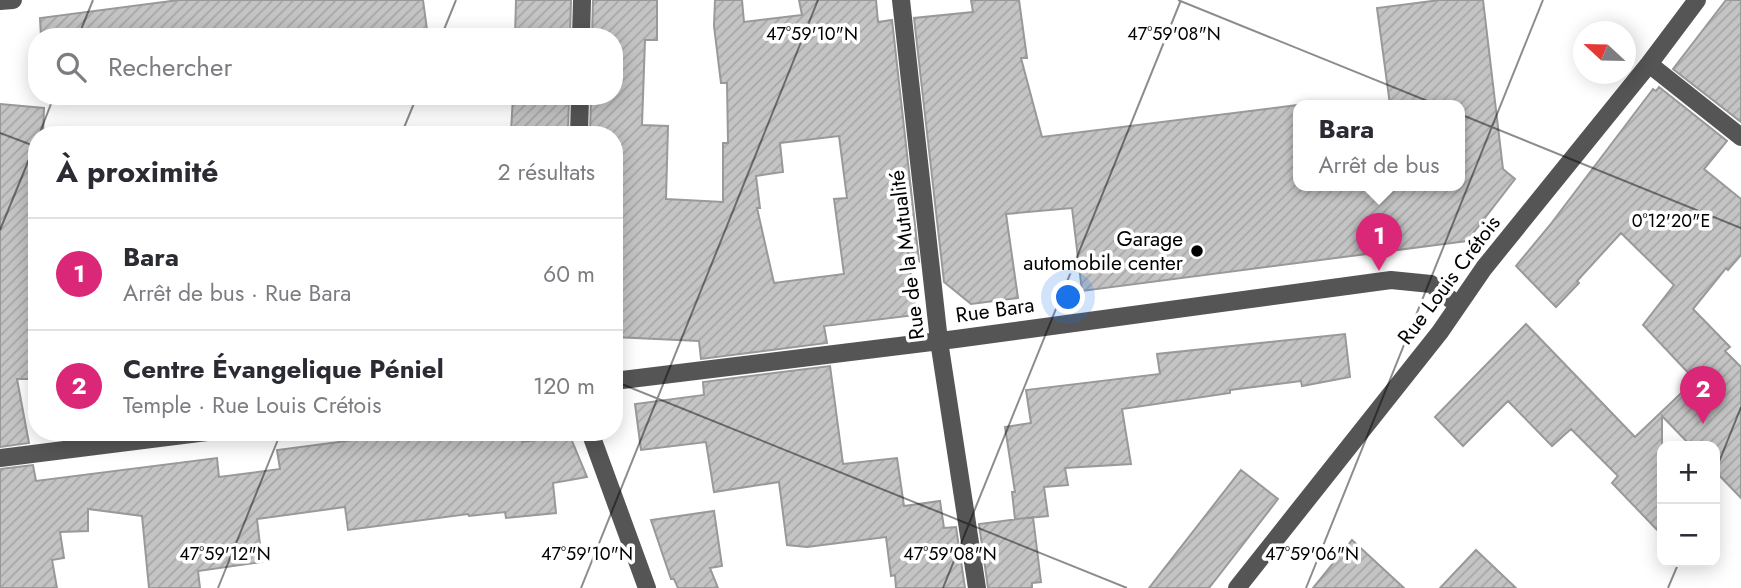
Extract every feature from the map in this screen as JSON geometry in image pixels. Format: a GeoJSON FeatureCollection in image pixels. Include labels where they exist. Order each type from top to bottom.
{"type":"FeatureCollection","features":[{"type":"Feature","properties":{"kind":"street"},"geometry":{"type":"LineString","coordinates":[[0,1],[13,0]]}},
{"type":"Feature","properties":{"kind":"street"},"geometry":{"type":"LineString","coordinates":[[581,28],[582,0]]}},
{"type":"Feature","properties":{"kind":"street","name":"Rue de la Mutualité"},"geometry":{"type":"LineString","coordinates":[[901,0],[939,341],[977,588]]}},
{"type":"Feature","properties":{"kind":"street","name":"Rue Louis Crétois"},"geometry":{"type":"LineString","coordinates":[[1237,588],[1440,332],[1493,257],[1649,64],[1697,0]]}},
{"type":"Feature","properties":{"kind":"street"},"geometry":{"type":"LineString","coordinates":[[1649,64],[1741,137]]}},
{"type":"Feature","properties":{"kind":"street"},"geometry":{"type":"LineString","coordinates":[[579,126],[580,105]]}},
{"type":"Feature","properties":{"kind":"street","name":"Rue Bara"},"geometry":{"type":"LineString","coordinates":[[623,380],[939,341],[1391,280],[1431,284],[1458,305]]}},
{"type":"Feature","properties":{"kind":"street"},"geometry":{"type":"LineString","coordinates":[[0,458],[135,441]]}},
{"type":"Feature","properties":{"kind":"street"},"geometry":{"type":"LineString","coordinates":[[593,441],[647,588]]}},
{"type":"Feature","properties":{"kind":"building"},"geometry":{"type":"Polygon","coordinates":[[[179,0],[423,0],[427,28],[41,28],[40,18],[179,0]]]}},
{"type":"Feature","properties":{"kind":"building"},"geometry":{"type":"Polygon","coordinates":[[[516,0],[571,0],[570,28],[515,28],[516,0]]]}},
{"type":"Feature","properties":{"kind":"building"},"geometry":{"type":"Polygon","coordinates":[[[593,0],[657,0],[657,40],[645,40],[642,125],[668,126],[666,199],[723,202],[723,143],[728,143],[727,83],[721,83],[714,26],[715,0],[742,0],[744,22],[802,15],[799,0],[876,0],[878,22],[892,20],[919,261],[908,253],[916,315],[824,326],[827,343],[701,359],[699,341],[623,337],[623,126],[590,126],[591,105],[623,105],[623,28],[592,28],[593,0]],[[839,136],[780,143],[783,172],[756,176],[760,208],[757,208],[774,283],[844,274],[834,199],[847,198],[839,136]]]}},
{"type":"Feature","properties":{"kind":"building"},"geometry":{"type":"Polygon","coordinates":[[[971,0],[1019,0],[1027,58],[1021,58],[1042,137],[1293,106],[1293,191],[1465,191],[1465,100],[1389,100],[1377,8],[1440,0],[1483,0],[1503,169],[1515,179],[1467,241],[1082,291],[1072,208],[1006,214],[1018,298],[971,304],[944,282],[914,18],[973,12],[971,0]]]}},
{"type":"Feature","properties":{"kind":"building"},"geometry":{"type":"Polygon","coordinates":[[[1726,0],[1741,0],[1741,122],[1673,69],[1726,0]]]}},
{"type":"Feature","properties":{"kind":"building"},"geometry":{"type":"Polygon","coordinates":[[[1659,87],[1727,141],[1704,169],[1741,199],[1741,255],[1728,270],[1726,268],[1693,309],[1730,347],[1725,351],[1741,367],[1741,498],[1720,476],[1720,441],[1686,441],[1662,416],[1662,441],[1657,441],[1657,530],[1612,483],[1618,476],[1571,429],[1552,446],[1508,401],[1463,446],[1435,417],[1526,324],[1635,437],[1695,380],[1643,325],[1674,285],[1621,233],[1556,307],[1516,266],[1653,89],[1656,91],[1659,87]]]}},
{"type":"Feature","properties":{"kind":"building"},"geometry":{"type":"Polygon","coordinates":[[[0,104],[44,108],[43,126],[28,126],[28,379],[17,379],[29,443],[0,447],[0,104]]]}},
{"type":"Feature","properties":{"kind":"building"},"geometry":{"type":"Polygon","coordinates":[[[512,105],[569,105],[568,126],[511,126],[512,105]]]}},
{"type":"Feature","properties":{"kind":"building"},"geometry":{"type":"Polygon","coordinates":[[[1345,334],[1350,377],[1302,386],[1301,381],[1230,390],[1230,393],[1122,409],[1131,464],[1065,468],[1068,485],[1044,487],[1048,516],[1015,519],[1012,492],[1015,492],[1005,427],[1031,423],[1026,390],[1160,374],[1157,354],[1345,334]]]}},
{"type":"Feature","properties":{"kind":"building"},"geometry":{"type":"Polygon","coordinates":[[[830,366],[843,464],[897,458],[904,506],[940,501],[944,528],[956,527],[965,588],[896,588],[895,575],[891,576],[886,537],[807,547],[787,545],[779,482],[714,492],[706,442],[641,450],[635,404],[704,395],[703,382],[830,366]]]}},
{"type":"Feature","properties":{"kind":"building"},"geometry":{"type":"Polygon","coordinates":[[[346,441],[572,441],[587,477],[553,483],[556,513],[506,518],[505,512],[468,514],[348,530],[345,507],[257,519],[262,562],[198,571],[200,588],[149,588],[142,516],[88,509],[88,531],[60,532],[64,558],[52,560],[57,588],[0,588],[0,469],[33,465],[36,481],[217,458],[219,477],[280,469],[277,450],[346,441]]]}},
{"type":"Feature","properties":{"kind":"building"},"geometry":{"type":"Polygon","coordinates":[[[1241,470],[1278,499],[1220,574],[1209,588],[1149,588],[1241,470]]]}},
{"type":"Feature","properties":{"kind":"building"},"geometry":{"type":"Polygon","coordinates":[[[714,511],[722,566],[710,568],[718,588],[678,588],[674,579],[671,579],[651,520],[714,511]]]}},
{"type":"Feature","properties":{"kind":"building"},"geometry":{"type":"Polygon","coordinates":[[[1033,517],[1041,582],[1032,583],[1032,588],[988,588],[979,524],[1033,517]]]}},
{"type":"Feature","properties":{"kind":"building"},"geometry":{"type":"Polygon","coordinates":[[[1352,540],[1404,588],[1313,588],[1352,540]]]}},
{"type":"Feature","properties":{"kind":"building"},"geometry":{"type":"Polygon","coordinates":[[[1476,550],[1516,588],[1440,588],[1476,550]]]}},
{"type":"Feature","properties":{"kind":"place","name":"Garage automobile center"},"geometry":{"type":"Point","coordinates":[1197,251]}},
{"type":"Feature","properties":{"kind":"place","name":"Bara"},"geometry":{"type":"Point","coordinates":[1379,271]}},
{"type":"Feature","properties":{"kind":"place","name":"Centre Évangelique Péniel"},"geometry":{"type":"Point","coordinates":[1703,424]}}]}
